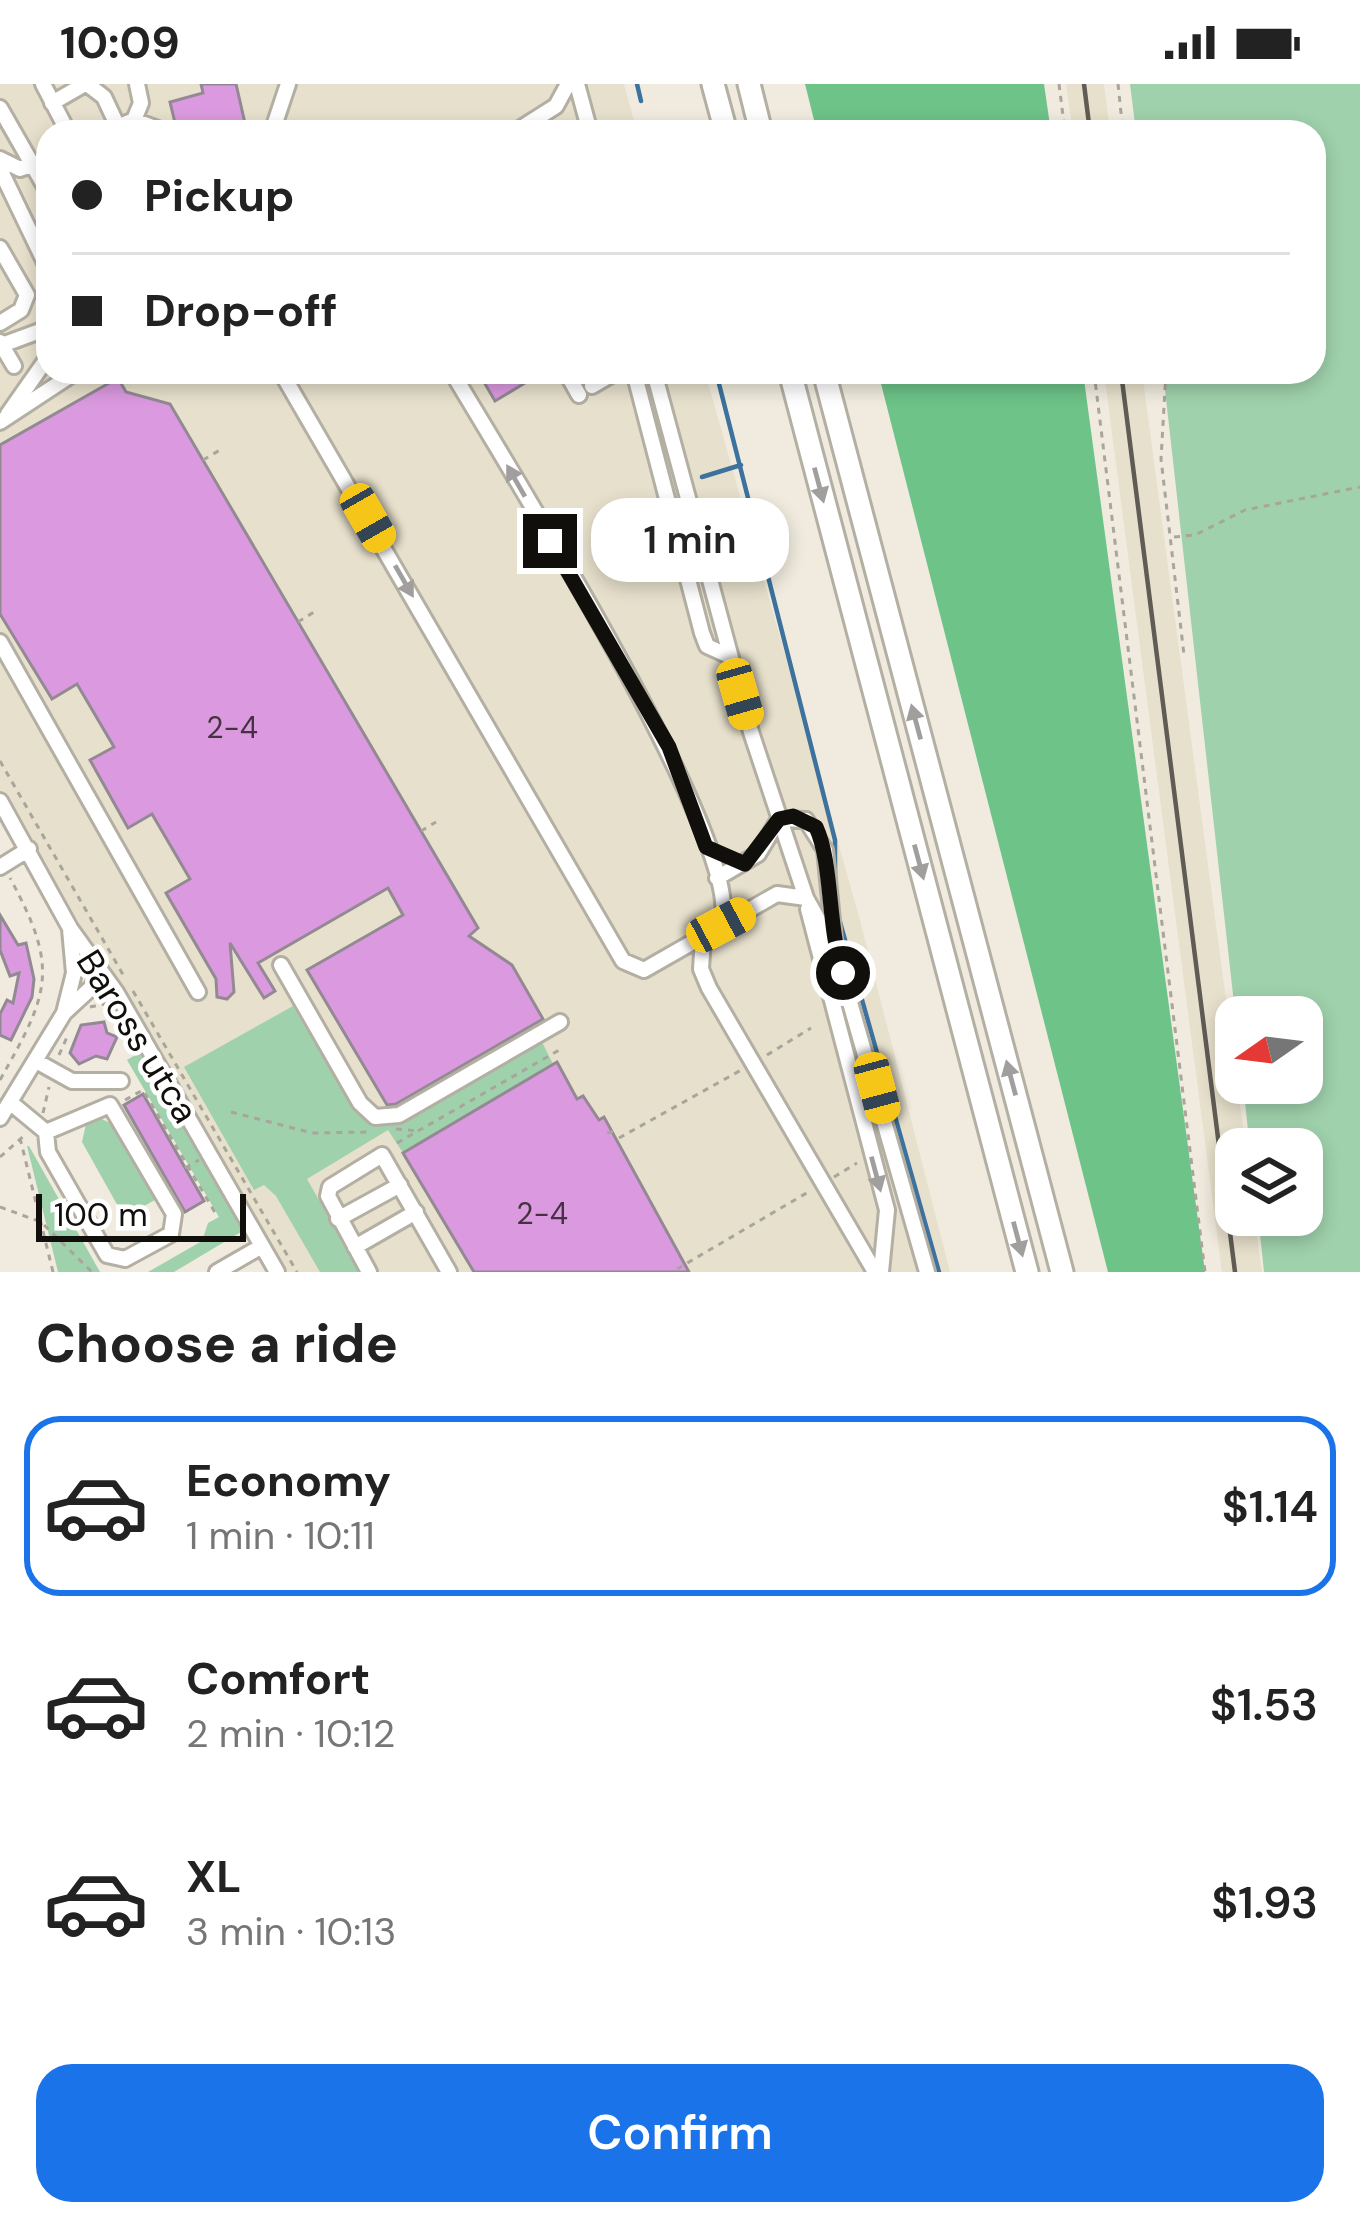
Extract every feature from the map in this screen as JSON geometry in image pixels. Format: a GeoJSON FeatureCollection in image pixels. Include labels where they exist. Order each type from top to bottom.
{"type":"FeatureCollection","features":[{"type":"Feature","properties":{"kind":"highway"},"geometry":{"type":"LineString","coordinates":[[710,84],[723,120]]}},
{"type":"Feature","properties":{"kind":"highway"},"geometry":{"type":"LineString","coordinates":[[749,84],[758,120]]}},
{"type":"Feature","properties":{"kind":"highway"},"geometry":{"type":"LineString","coordinates":[[793,384],[1027,1272]]}},
{"type":"Feature","properties":{"kind":"highway"},"geometry":{"type":"LineString","coordinates":[[827,384],[1062,1272]]}},
{"type":"Feature","properties":{"kind":"street"},"geometry":{"type":"LineString","coordinates":[[43,84],[61,120]]}},
{"type":"Feature","properties":{"kind":"street"},"geometry":{"type":"LineString","coordinates":[[52,103],[86,84],[104,97],[110,120]]}},
{"type":"Feature","properties":{"kind":"street"},"geometry":{"type":"LineString","coordinates":[[134,120],[141,103],[136,84]]}},
{"type":"Feature","properties":{"kind":"street"},"geometry":{"type":"LineString","coordinates":[[276,120],[288,84]]}},
{"type":"Feature","properties":{"kind":"street"},"geometry":{"type":"LineString","coordinates":[[534,120],[556,106],[573,84]]}},
{"type":"Feature","properties":{"kind":"street"},"geometry":{"type":"LineString","coordinates":[[573,84],[586,120]]}},
{"type":"Feature","properties":{"kind":"street"},"geometry":{"type":"LineString","coordinates":[[1,107],[36,178]]}},
{"type":"Feature","properties":{"kind":"street"},"geometry":{"type":"LineString","coordinates":[[0,159],[20,170],[36,164]]}},
{"type":"Feature","properties":{"kind":"street"},"geometry":{"type":"LineString","coordinates":[[31,166],[36,174]]}},
{"type":"Feature","properties":{"kind":"street"},"geometry":{"type":"LineString","coordinates":[[2,178],[36,245]]}},
{"type":"Feature","properties":{"kind":"street"},"geometry":{"type":"LineString","coordinates":[[0,248],[27,302],[0,323]]}},
{"type":"Feature","properties":{"kind":"street"},"geometry":{"type":"LineString","coordinates":[[14,365],[1,344],[36,332]]}},
{"type":"Feature","properties":{"kind":"street"},"geometry":{"type":"LineString","coordinates":[[3,420],[36,374]]}},
{"type":"Feature","properties":{"kind":"street"},"geometry":{"type":"LineString","coordinates":[[3,420],[58,384]]}},
{"type":"Feature","properties":{"kind":"street"},"geometry":{"type":"LineString","coordinates":[[288,384],[623,961],[644,970],[777,894],[806,898]]}},
{"type":"Feature","properties":{"kind":"street"},"geometry":{"type":"LineString","coordinates":[[465,384],[659,728],[717,878],[725,905],[721,925]]}},
{"type":"Feature","properties":{"kind":"street"},"geometry":{"type":"LineString","coordinates":[[637,384],[702,633],[707,646],[728,656]]}},
{"type":"Feature","properties":{"kind":"street"},"geometry":{"type":"LineString","coordinates":[[657,384],[728,656],[806,898],[887,1227],[878,1272]]}},
{"type":"Feature","properties":{"kind":"street"},"geometry":{"type":"LineString","coordinates":[[0,642],[198,992]]}},
{"type":"Feature","properties":{"kind":"street","name":"Baross utca"},"geometry":{"type":"LineString","coordinates":[[0,800],[70,928],[277,1272]]}},
{"type":"Feature","properties":{"kind":"street"},"geometry":{"type":"LineString","coordinates":[[717,878],[745,864],[779,819]]}},
{"type":"Feature","properties":{"kind":"street"},"geometry":{"type":"LineString","coordinates":[[779,819],[806,820],[820,837],[835,950],[927,1272]]}},
{"type":"Feature","properties":{"kind":"street"},"geometry":{"type":"LineString","coordinates":[[706,847],[745,864]]}},
{"type":"Feature","properties":{"kind":"street"},"geometry":{"type":"LineString","coordinates":[[1,866],[29,849]]}},
{"type":"Feature","properties":{"kind":"street"},"geometry":{"type":"LineString","coordinates":[[806,898],[835,950]]}},
{"type":"Feature","properties":{"kind":"street"},"geometry":{"type":"LineString","coordinates":[[0,1118],[64,1013],[74,973],[70,928]]}},
{"type":"Feature","properties":{"kind":"street"},"geometry":{"type":"LineString","coordinates":[[703,938],[701,969],[878,1272]]}},
{"type":"Feature","properties":{"kind":"street"},"geometry":{"type":"LineString","coordinates":[[668,958],[701,969]]}},
{"type":"Feature","properties":{"kind":"street"},"geometry":{"type":"LineString","coordinates":[[281,964],[361,1103],[375,1117],[399,1115],[560,1022]]}},
{"type":"Feature","properties":{"kind":"street"},"geometry":{"type":"LineString","coordinates":[[64,1013],[92,987],[100,971]]}},
{"type":"Feature","properties":{"kind":"street"},"geometry":{"type":"LineString","coordinates":[[36,1061],[72,1081],[121,1082]]}},
{"type":"Feature","properties":{"kind":"street"},"geometry":{"type":"LineString","coordinates":[[11,1103],[46,1132],[49,1152],[107,1255],[125,1259],[171,1234],[174,1214],[110,1105],[46,1132]]}},
{"type":"Feature","properties":{"kind":"street"},"geometry":{"type":"LineString","coordinates":[[369,1272],[328,1196],[330,1187],[382,1155],[448,1272]]}},
{"type":"Feature","properties":{"kind":"street"},"geometry":{"type":"LineString","coordinates":[[338,1219],[400,1185]]}},
{"type":"Feature","properties":{"kind":"street"},"geometry":{"type":"LineString","coordinates":[[355,1247],[416,1212]]}},
{"type":"Feature","properties":{"kind":"street"},"geometry":{"type":"LineString","coordinates":[[851,1231],[873,1235],[887,1227]]}},
{"type":"Feature","properties":{"kind":"street"},"geometry":{"type":"LineString","coordinates":[[217,1272],[262,1246]]}},
{"type":"Feature","properties":{"kind":"street"},"geometry":{"type":"LineString","coordinates":[[866,1257],[882,1247]]}},
{"type":"Feature","properties":{"kind":"path"},"geometry":{"type":"LineString","coordinates":[[1059,84],[1064,120]]}},
{"type":"Feature","properties":{"kind":"path"},"geometry":{"type":"LineString","coordinates":[[1118,84],[1122,120]]}},
{"type":"Feature","properties":{"kind":"path"},"geometry":{"type":"LineString","coordinates":[[1095,384],[1205,1272]]}},
{"type":"Feature","properties":{"kind":"path"},"geometry":{"type":"LineString","coordinates":[[1165,384],[1161,459],[1174,538],[1184,655]]}},
{"type":"Feature","properties":{"kind":"path"},"geometry":{"type":"LineString","coordinates":[[203,460],[220,450]]}},
{"type":"Feature","properties":{"kind":"path"},"geometry":{"type":"LineString","coordinates":[[1174,538],[1195,535],[1245,510],[1360,487]]}},
{"type":"Feature","properties":{"kind":"path"},"geometry":{"type":"LineString","coordinates":[[298,622],[314,612]]}},
{"type":"Feature","properties":{"kind":"path"},"geometry":{"type":"LineString","coordinates":[[0,761],[298,1272]]}},
{"type":"Feature","properties":{"kind":"path"},"geometry":{"type":"LineString","coordinates":[[421,831],[436,822]]}},
{"type":"Feature","properties":{"kind":"path"},"geometry":{"type":"LineString","coordinates":[[0,1080],[40,1009],[45,976],[31,916],[1,866]]}},
{"type":"Feature","properties":{"kind":"path"},"geometry":{"type":"LineString","coordinates":[[619,1138],[811,1028]]}},
{"type":"Feature","properties":{"kind":"path"},"geometry":{"type":"LineString","coordinates":[[397,1143],[561,1049]]}},
{"type":"Feature","properties":{"kind":"path"},"geometry":{"type":"LineString","coordinates":[[125,1100],[143,1090],[217,1216]]}},
{"type":"Feature","properties":{"kind":"path"},"geometry":{"type":"LineString","coordinates":[[152,1108],[165,1100]]}},
{"type":"Feature","properties":{"kind":"path"},"geometry":{"type":"LineString","coordinates":[[231,1112],[312,1133],[357,1135],[385,1127],[418,1132]]}},
{"type":"Feature","properties":{"kind":"path"},"geometry":{"type":"LineString","coordinates":[[608,1133],[615,1132]]}},
{"type":"Feature","properties":{"kind":"path"},"geometry":{"type":"LineString","coordinates":[[0,1157],[19,1136],[53,1272]]}},
{"type":"Feature","properties":{"kind":"path"},"geometry":{"type":"LineString","coordinates":[[186,1168],[199,1160]]}},
{"type":"Feature","properties":{"kind":"path"},"geometry":{"type":"LineString","coordinates":[[676,1269],[857,1162]]}},
{"type":"Feature","properties":{"kind":"path"},"geometry":{"type":"LineString","coordinates":[[0,1207],[41,1222],[92,1272]]}},
{"type":"Feature","properties":{"kind":"shaded area"},"geometry":{"type":"Polygon","coordinates":[[[0,84],[624,84],[634,120],[36,120],[36,384],[708,384],[860,920],[950,1272],[288,1272],[121,988],[74,926],[0,797],[0,84]]]}},
{"type":"Feature","properties":{"kind":"shaded area"},"geometry":{"type":"Polygon","coordinates":[[[1066,84],[1104,84],[1108,120],[1071,120],[1066,84]]]}},
{"type":"Feature","properties":{"kind":"shaded area"},"geometry":{"type":"Polygon","coordinates":[[[1106,384],[1144,384],[1226,996],[1215,996],[1215,1104],[1240,1104],[1243,1128],[1215,1128],[1215,1219],[1106,384]]]}},
{"type":"Feature","properties":{"kind":"shaded area"},"geometry":{"type":"Polygon","coordinates":[[[1217,1236],[1257,1236],[1262,1272],[1222,1272],[1217,1236]]]}},
{"type":"Feature","properties":{"kind":"green space"},"geometry":{"type":"Polygon","coordinates":[[[805,84],[1044,84],[1049,120],[814,120],[805,84]]]}},
{"type":"Feature","properties":{"kind":"green space"},"geometry":{"type":"Polygon","coordinates":[[[1130,84],[1360,84],[1360,1272],[1264,1272],[1260,1236],[1323,1236],[1323,1128],[1248,1128],[1245,1104],[1323,1104],[1323,996],[1233,996],[1164,384],[1326,384],[1326,120],[1134,120],[1130,84]]]}},
{"type":"Feature","properties":{"kind":"green space"},"geometry":{"type":"Polygon","coordinates":[[[881,384],[1085,384],[1205,1272],[1108,1272],[881,384]]]}},
{"type":"Feature","properties":{"kind":"green space"},"geometry":{"type":"Polygon","coordinates":[[[293,1006],[351,1105],[368,1121],[409,1118],[541,1040],[553,1064],[403,1153],[388,1130],[307,1179],[360,1272],[320,1272],[276,1196],[264,1185],[254,1190],[184,1067],[293,1006]]]}},
{"type":"Feature","properties":{"kind":"green space"},"geometry":{"type":"Polygon","coordinates":[[[142,1051],[242,1225],[241,1232],[174,1272],[148,1272],[202,1241],[208,1223],[219,1217],[127,1060],[142,1051]]]}},
{"type":"Feature","properties":{"kind":"green space"},"geometry":{"type":"Polygon","coordinates":[[[102,1119],[112,1124],[155,1200],[124,1217],[82,1142],[86,1124],[102,1119]]]}},
{"type":"Feature","properties":{"kind":"green space"},"geometry":{"type":"Polygon","coordinates":[[[29,1146],[100,1272],[58,1272],[29,1146]]]}},
{"type":"Feature","properties":{"kind":"building"},"geometry":{"type":"Polygon","coordinates":[[[201,84],[236,84],[244,120],[174,120],[170,102],[203,93],[201,84]]]}},
{"type":"Feature","properties":{"kind":"building"},"geometry":{"type":"Polygon","coordinates":[[[107,384],[121,384],[126,392],[170,404],[478,928],[469,936],[512,965],[543,1019],[387,1105],[307,970],[403,915],[388,888],[258,963],[275,991],[264,998],[230,943],[234,992],[227,999],[217,997],[216,979],[166,893],[190,879],[152,814],[128,828],[90,760],[114,747],[77,684],[52,699],[0,614],[0,445],[107,384]]]}},
{"type":"Feature","properties":{"kind":"building"},"geometry":{"type":"Polygon","coordinates":[[[485,384],[523,384],[495,401],[485,384]]]}},
{"type":"Feature","properties":{"kind":"building"},"geometry":{"type":"Polygon","coordinates":[[[0,915],[18,945],[26,943],[34,979],[32,997],[11,1040],[0,1035],[0,1014],[7,1000],[13,1003],[19,973],[10,976],[0,950],[0,915]]]}},
{"type":"Feature","properties":{"kind":"building"},"geometry":{"type":"Polygon","coordinates":[[[104,1022],[107,1033],[117,1037],[107,1059],[96,1056],[79,1064],[70,1053],[81,1025],[104,1022]]]}},
{"type":"Feature","properties":{"kind":"building"},"geometry":{"type":"Polygon","coordinates":[[[557,1062],[577,1099],[583,1096],[599,1120],[604,1117],[689,1272],[474,1272],[403,1153],[557,1062]]]}},
{"type":"Feature","properties":{"kind":"building"},"geometry":{"type":"Polygon","coordinates":[[[143,1094],[204,1201],[185,1212],[124,1105],[143,1094]]]}},
{"type":"Feature","properties":{"kind":"waterway"},"geometry":{"type":"LineString","coordinates":[[637,84],[641,101]]}},
{"type":"Feature","properties":{"kind":"waterway"},"geometry":{"type":"LineString","coordinates":[[719,384],[835,840],[835,885]]}},
{"type":"Feature","properties":{"kind":"waterway"},"geometry":{"type":"LineString","coordinates":[[702,477],[741,465]]}},
{"type":"Feature","properties":{"kind":"waterway"},"geometry":{"type":"LineString","coordinates":[[838,915],[939,1272]]}},
{"type":"Feature","properties":{"kind":"railway"},"geometry":{"type":"LineString","coordinates":[[1084,84],[1088,120]]}},
{"type":"Feature","properties":{"kind":"railway"},"geometry":{"type":"LineString","coordinates":[[1123,384],[1235,1272]]}},
{"type":"Feature","properties":{"kind":"route"},"geometry":{"type":"LineString","coordinates":[[550,541],[669,747],[706,847],[720,858],[745,864],[758,854],[779,819],[793,816],[816,827],[824,850],[829,919],[843,973]]}}]}
